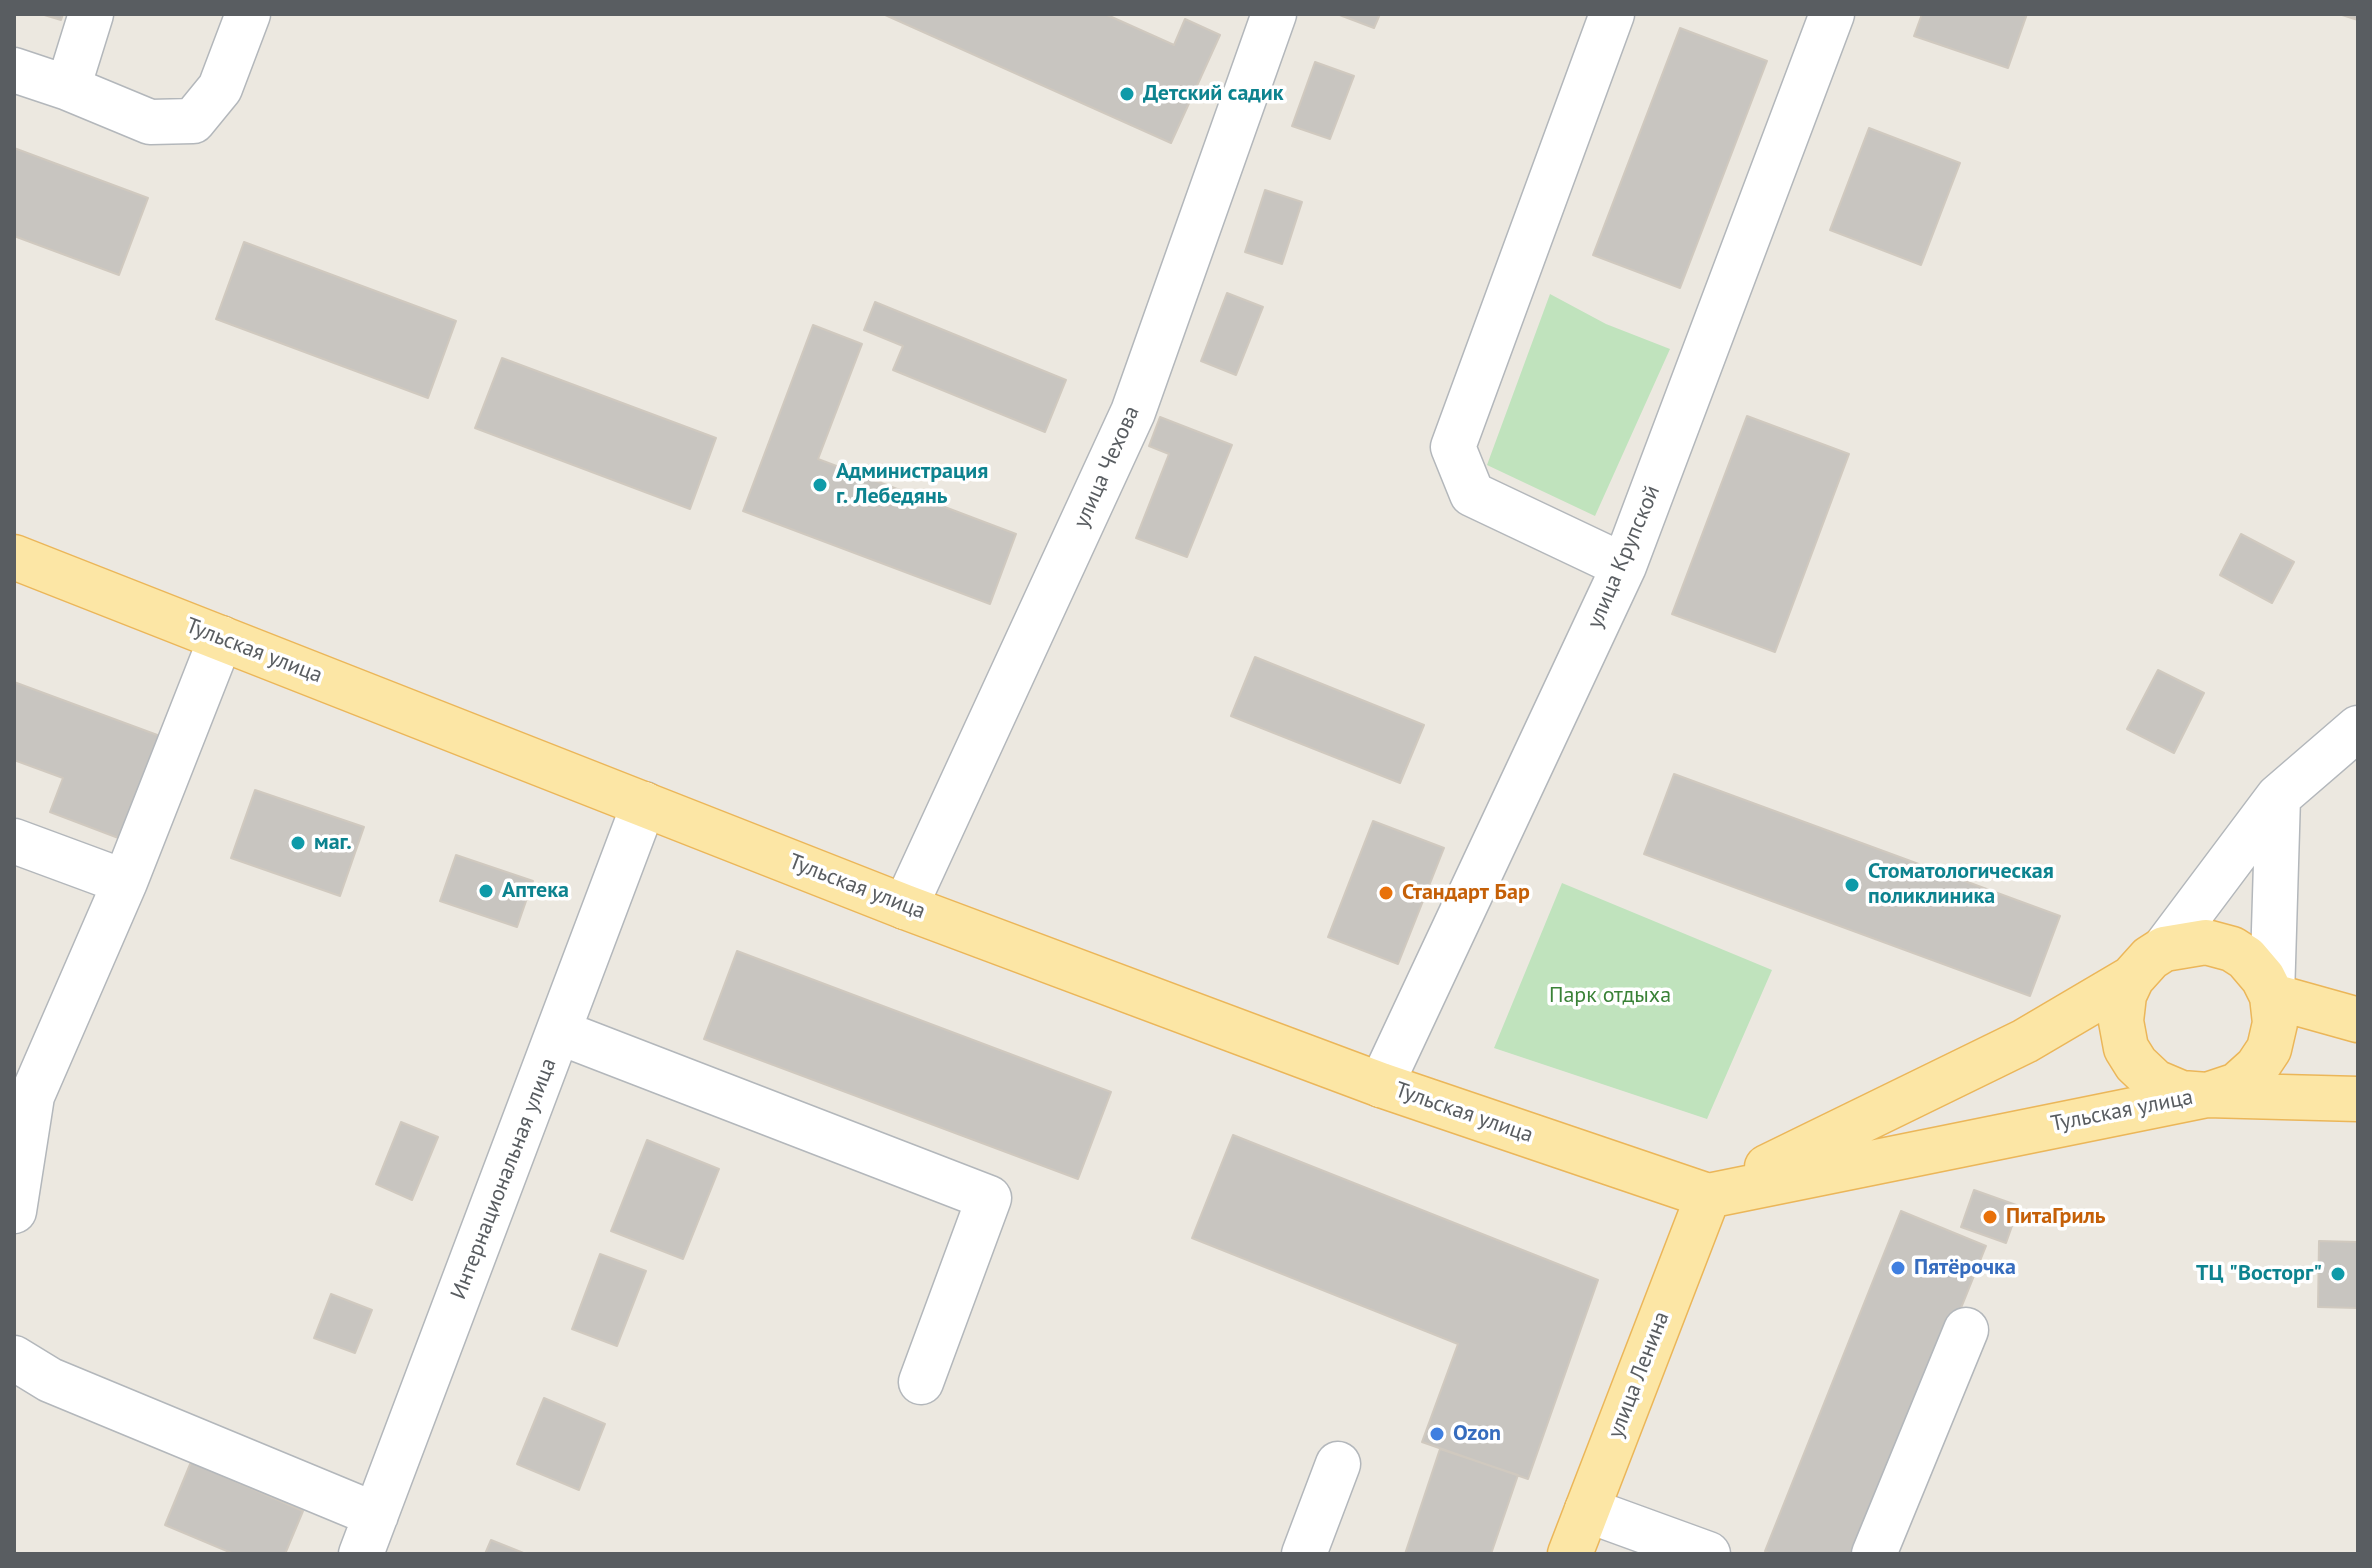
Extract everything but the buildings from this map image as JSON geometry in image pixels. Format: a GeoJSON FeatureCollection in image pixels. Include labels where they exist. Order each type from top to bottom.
{"type":"FeatureCollection","features":[{"type":"Feature","properties":{"kind":"main road","name":"Тульская улица"},"geometry":{"type":"LineString","coordinates":[[14,557],[905,907],[1381,1085],[1708,1196],[2207,1095]]}},
{"type":"Feature","properties":{"kind":"main road"},"geometry":{"type":"LineString","coordinates":[[2207,1095],[2237,1085],[2257,1067],[2269,1049],[2275,1023],[2272,996],[2263,978],[2246,958],[2232,949],[2206,942],[2164,949],[2150,958],[2132,978],[2124,995],[2121,1021],[2126,1048],[2136,1064],[2155,1082],[2181,1093],[2207,1095],[2358,1099]]}},
{"type":"Feature","properties":{"kind":"main road"},"geometry":{"type":"LineString","coordinates":[[1708,1196],[2025,1041],[2132,978]]}},
{"type":"Feature","properties":{"kind":"main road"},"geometry":{"type":"LineString","coordinates":[[2272,996],[2358,1020]]}},
{"type":"Feature","properties":{"kind":"main road","name":"улица Ленина"},"geometry":{"type":"LineString","coordinates":[[1570,1554],[1708,1196]]}},
{"type":"Feature","properties":{"kind":"street"},"geometry":{"type":"LineString","coordinates":[[68,88],[91,14]]}},
{"type":"Feature","properties":{"kind":"street"},"geometry":{"type":"LineString","coordinates":[[14,70],[68,88],[150,122],[193,121],[220,88],[248,14]]}},
{"type":"Feature","properties":{"kind":"street","name":"улица Чехова"},"geometry":{"type":"LineString","coordinates":[[905,907],[1133,412],[1274,14]]}},
{"type":"Feature","properties":{"kind":"street"},"geometry":{"type":"LineString","coordinates":[[1612,14],[1453,447],[1472,494],[1624,566]]}},
{"type":"Feature","properties":{"kind":"street","name":"улица Крупской"},"geometry":{"type":"LineString","coordinates":[[1381,1085],[1624,566],[1832,14]]}},
{"type":"Feature","properties":{"kind":"street"},"geometry":{"type":"LineString","coordinates":[[14,1211],[32,1096],[125,882],[221,638]]}},
{"type":"Feature","properties":{"kind":"street"},"geometry":{"type":"LineString","coordinates":[[2164,949],[2278,797],[2358,728]]}},
{"type":"Feature","properties":{"kind":"street"},"geometry":{"type":"LineString","coordinates":[[2272,996],[2278,797]]}},
{"type":"Feature","properties":{"kind":"street","name":"Интернациональная улица"},"geometry":{"type":"LineString","coordinates":[[368,1535],[644,804]]}},
{"type":"Feature","properties":{"kind":"street"},"geometry":{"type":"LineString","coordinates":[[14,841],[125,882]]}},
{"type":"Feature","properties":{"kind":"street"},"geometry":{"type":"LineString","coordinates":[[559,1032],[989,1198],[921,1382]]}},
{"type":"Feature","properties":{"kind":"street"},"geometry":{"type":"LineString","coordinates":[[1874,1554],[1966,1330]]}},
{"type":"Feature","properties":{"kind":"street"},"geometry":{"type":"LineString","coordinates":[[14,1358],[50,1380],[368,1535]]}},
{"type":"Feature","properties":{"kind":"street"},"geometry":{"type":"LineString","coordinates":[[1304,1554],[1338,1464]]}},
{"type":"Feature","properties":{"kind":"street"},"geometry":{"type":"LineString","coordinates":[[1587,1510],[1708,1554]]}},
{"type":"Feature","properties":{"kind":"green space"},"geometry":{"type":"Polygon","coordinates":[[[1550,294],[1606,324],[1670,349],[1595,516],[1487,465],[1550,294]]]}},
{"type":"Feature","properties":{"kind":"green space","name":"Парк отдыха"},"geometry":{"type":"Polygon","coordinates":[[[1562,883],[1772,970],[1707,1119],[1494,1048],[1562,883]]]}},
{"type":"Feature","properties":{"kind":"place","name":"Детский садик"},"geometry":{"type":"Point","coordinates":[1127,94]}},
{"type":"Feature","properties":{"kind":"place","name":"Администрация г. Лебедянь"},"geometry":{"type":"Point","coordinates":[820,485]}},
{"type":"Feature","properties":{"kind":"place","name":"маг."},"geometry":{"type":"Point","coordinates":[298,843]}},
{"type":"Feature","properties":{"kind":"place","name":"Стоматологическая поликлиника"},"geometry":{"type":"Point","coordinates":[1852,885]}},
{"type":"Feature","properties":{"kind":"place","name":"Аптека"},"geometry":{"type":"Point","coordinates":[486,891]}},
{"type":"Feature","properties":{"kind":"place","name":"Стандарт Бар"},"geometry":{"type":"Point","coordinates":[1386,893]}},
{"type":"Feature","properties":{"kind":"place","name":"ПитаГриль"},"geometry":{"type":"Point","coordinates":[1990,1217]}},
{"type":"Feature","properties":{"kind":"place","name":"Пятёрочка"},"geometry":{"type":"Point","coordinates":[1898,1268]}},
{"type":"Feature","properties":{"kind":"place","name":"ТЦ \"Восторг\""},"geometry":{"type":"Point","coordinates":[2338,1274]}},
{"type":"Feature","properties":{"kind":"place","name":"Ozon"},"geometry":{"type":"Point","coordinates":[1437,1434]}}]}
